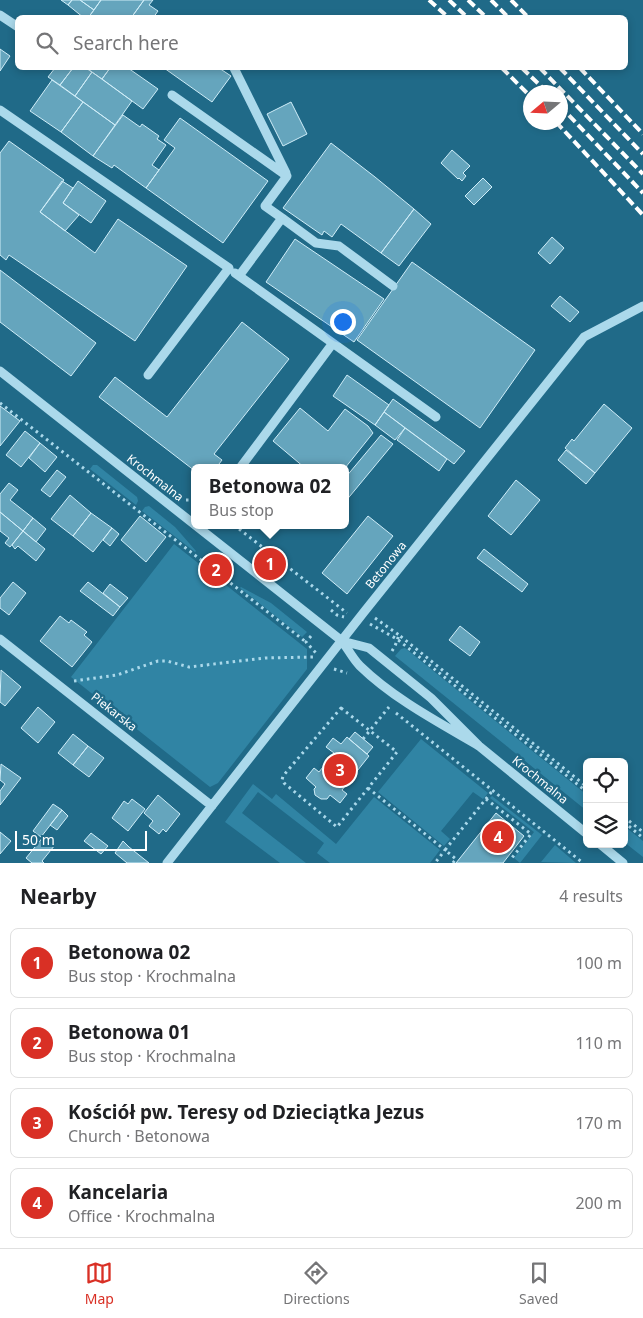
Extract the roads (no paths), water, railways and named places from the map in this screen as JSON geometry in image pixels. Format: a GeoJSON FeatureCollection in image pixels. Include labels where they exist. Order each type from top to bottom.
{"type":"FeatureCollection","features":[{"type":"Feature","properties":{"kind":"street"},"geometry":{"type":"LineString","coordinates":[[0,14],[15,25]]}},
{"type":"Feature","properties":{"kind":"street"},"geometry":{"type":"LineString","coordinates":[[235,70],[287,176]]}},
{"type":"Feature","properties":{"kind":"street"},"geometry":{"type":"LineString","coordinates":[[172,96],[287,176]]}},
{"type":"Feature","properties":{"kind":"street"},"geometry":{"type":"LineString","coordinates":[[0,110],[229,268],[436,417]]}},
{"type":"Feature","properties":{"kind":"street"},"geometry":{"type":"LineString","coordinates":[[287,176],[265,206],[316,243],[339,246],[393,286]]}},
{"type":"Feature","properties":{"kind":"street"},"geometry":{"type":"LineString","coordinates":[[239,276],[282,218]]}},
{"type":"Feature","properties":{"kind":"street"},"geometry":{"type":"LineString","coordinates":[[148,375],[229,268]]}},
{"type":"Feature","properties":{"kind":"street","name":"Betonowa"},"geometry":{"type":"LineString","coordinates":[[168,863],[359,619],[584,338],[643,306]]}},
{"type":"Feature","properties":{"kind":"street"},"geometry":{"type":"LineString","coordinates":[[243,464],[333,343]]}},
{"type":"Feature","properties":{"kind":"street","name":"Krochmalna"},"geometry":{"type":"LineString","coordinates":[[0,371],[191,522]]}},
{"type":"Feature","properties":{"kind":"street","name":"Krochmalna"},"geometry":{"type":"LineString","coordinates":[[200,529],[342,641],[358,665],[397,696],[478,746]]}},
{"type":"Feature","properties":{"kind":"street","name":"Piekarska"},"geometry":{"type":"LineString","coordinates":[[0,639],[212,806]]}},
{"type":"Feature","properties":{"kind":"street","name":"Krochmalna"},"geometry":{"type":"LineString","coordinates":[[342,641],[369,648],[431,698],[478,746],[583,831]]}},
{"type":"Feature","properties":{"kind":"street"},"geometry":{"type":"LineString","coordinates":[[605,848],[623,863]]}},
{"type":"Feature","properties":{"kind":"railway"},"geometry":{"type":"LineString","coordinates":[[429,0],[446,15]]}},
{"type":"Feature","properties":{"kind":"railway"},"geometry":{"type":"LineString","coordinates":[[449,0],[465,15]]}},
{"type":"Feature","properties":{"kind":"railway"},"geometry":{"type":"LineString","coordinates":[[468,0],[484,15]]}},
{"type":"Feature","properties":{"kind":"railway"},"geometry":{"type":"LineString","coordinates":[[491,0],[506,15]]}},
{"type":"Feature","properties":{"kind":"railway"},"geometry":{"type":"LineString","coordinates":[[511,0],[526,15]]}},
{"type":"Feature","properties":{"kind":"railway"},"geometry":{"type":"LineString","coordinates":[[504,70],[523,89]]}},
{"type":"Feature","properties":{"kind":"railway"},"geometry":{"type":"LineString","coordinates":[[524,70],[540,85]]}},
{"type":"Feature","properties":{"kind":"railway"},"geometry":{"type":"LineString","coordinates":[[542,70],[643,174]]}},
{"type":"Feature","properties":{"kind":"railway"},"geometry":{"type":"LineString","coordinates":[[562,70],[643,154]]}},
{"type":"Feature","properties":{"kind":"railway"},"geometry":{"type":"LineString","coordinates":[[582,70],[643,134]]}},
{"type":"Feature","properties":{"kind":"railway"},"geometry":{"type":"LineString","coordinates":[[568,114],[643,193]]}},
{"type":"Feature","properties":{"kind":"railway"},"geometry":{"type":"LineString","coordinates":[[563,130],[643,215]]}},
{"type":"Feature","properties":{"kind":"place","name":"Betonowa 02"},"geometry":{"type":"Point","coordinates":[270,564]}},
{"type":"Feature","properties":{"kind":"place","name":"Betonowa 01"},"geometry":{"type":"Point","coordinates":[216,570]}},
{"type":"Feature","properties":{"kind":"place","name":"Kościół pw. Teresy od Dzieciątka Jezus"},"geometry":{"type":"Point","coordinates":[340,770]}},
{"type":"Feature","properties":{"kind":"place","name":"Kancelaria"},"geometry":{"type":"Point","coordinates":[498,837]}}]}
